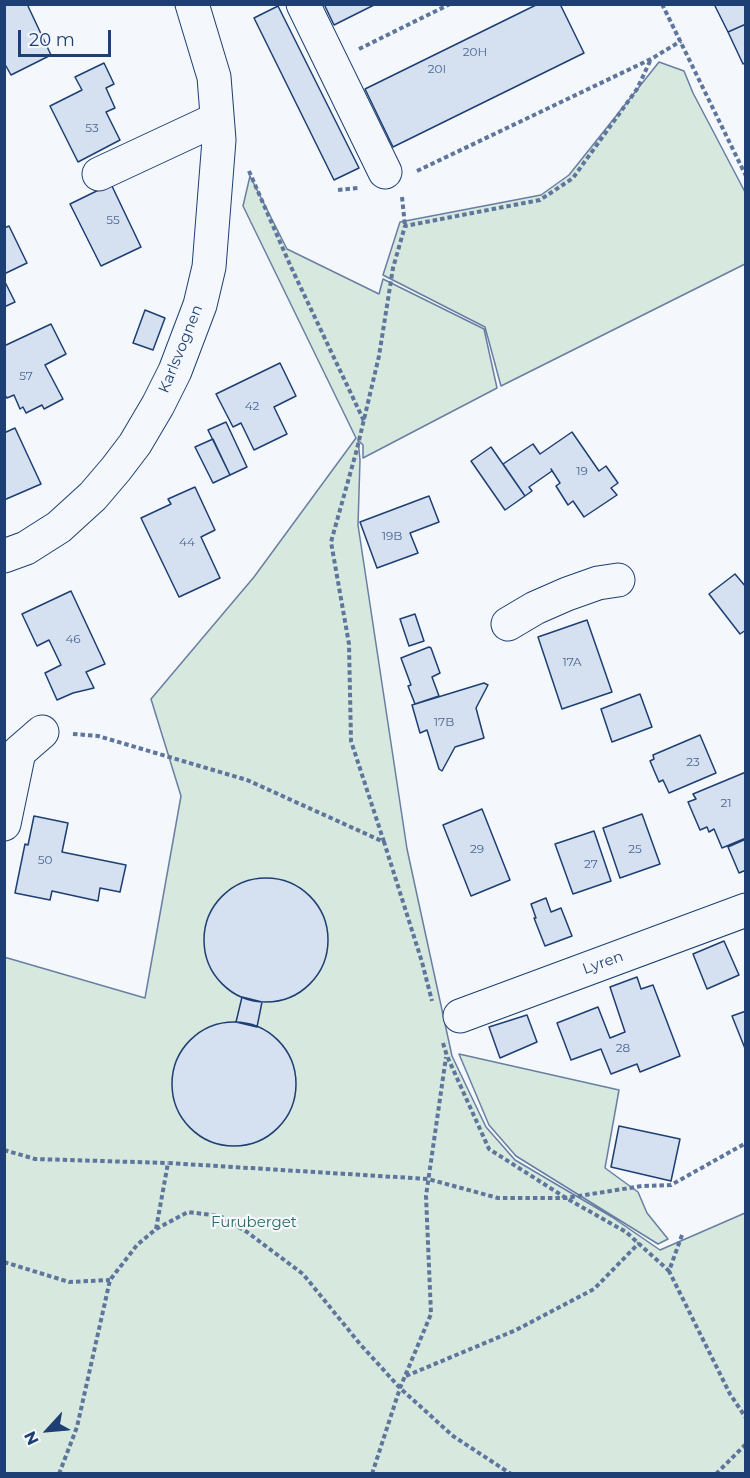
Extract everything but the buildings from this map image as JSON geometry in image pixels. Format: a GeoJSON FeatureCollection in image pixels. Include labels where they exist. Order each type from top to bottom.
{"type":"FeatureCollection","features":[{"type":"Feature","properties":{"kind":"street"},"geometry":{"type":"LineString","coordinates":[[303,4],[393,183]]}},
{"type":"Feature","properties":{"kind":"street","name":"Karlsvognen"},"geometry":{"type":"LineString","coordinates":[[4,556],[26,548],[52,532],[93,496],[135,444],[162,397],[190,335],[209,267],[218,129],[214,78],[200,7]]}},
{"type":"Feature","properties":{"kind":"street"},"geometry":{"type":"LineString","coordinates":[[99,174],[218,129]]}},
{"type":"Feature","properties":{"kind":"street"},"geometry":{"type":"LineString","coordinates":[[508,624],[535,608],[567,594],[598,583],[618,580]]}},
{"type":"Feature","properties":{"kind":"street"},"geometry":{"type":"LineString","coordinates":[[4,824],[19,752],[42,732]]}},
{"type":"Feature","properties":{"kind":"street","name":"Lyren"},"geometry":{"type":"LineString","coordinates":[[445,1019],[746,910]]}},
{"type":"Feature","properties":{"kind":"path"},"geometry":{"type":"LineString","coordinates":[[371,43],[450,4]]}},
{"type":"Feature","properties":{"kind":"path"},"geometry":{"type":"LineString","coordinates":[[662,4],[746,176]]}},
{"type":"Feature","properties":{"kind":"path"},"geometry":{"type":"LineString","coordinates":[[433,164],[651,59],[681,41]]}},
{"type":"Feature","properties":{"kind":"path"},"geometry":{"type":"LineString","coordinates":[[405,226],[540,200],[573,178],[637,89],[651,59]]}},
{"type":"Feature","properties":{"kind":"path"},"geometry":{"type":"LineString","coordinates":[[218,129],[235,139],[291,267],[364,422]]}},
{"type":"Feature","properties":{"kind":"path"},"geometry":{"type":"LineString","coordinates":[[739,163],[746,166]]}},
{"type":"Feature","properties":{"kind":"path"},"geometry":{"type":"LineString","coordinates":[[372,1473],[400,1388],[431,1314],[426,1196],[447,1056],[445,1019],[422,962],[351,741],[349,644],[331,542],[364,422],[379,356],[393,268],[405,226],[393,183]]}},
{"type":"Feature","properties":{"kind":"path"},"geometry":{"type":"LineString","coordinates":[[42,732],[98,736],[247,780],[384,842]]}},
{"type":"Feature","properties":{"kind":"path"},"geometry":{"type":"LineString","coordinates":[[447,1056],[489,1149],[566,1198],[626,1232],[669,1271],[730,1394],[746,1418]]}},
{"type":"Feature","properties":{"kind":"path"},"geometry":{"type":"LineString","coordinates":[[4,1150],[35,1159],[168,1163],[428,1179],[498,1198],[566,1198],[642,1186],[671,1185],[746,1143]]}},
{"type":"Feature","properties":{"kind":"path"},"geometry":{"type":"LineString","coordinates":[[156,1229],[168,1163]]}},
{"type":"Feature","properties":{"kind":"path"},"geometry":{"type":"LineString","coordinates":[[59,1473],[77,1427],[110,1280],[137,1245],[156,1229],[188,1212],[220,1216],[247,1232],[303,1274],[360,1344],[400,1388],[453,1436],[511,1473]]}},
{"type":"Feature","properties":{"kind":"path"},"geometry":{"type":"LineString","coordinates":[[669,1271],[682,1235]]}},
{"type":"Feature","properties":{"kind":"path"},"geometry":{"type":"LineString","coordinates":[[405,1377],[516,1330],[594,1289],[639,1243]]}},
{"type":"Feature","properties":{"kind":"path"},"geometry":{"type":"LineString","coordinates":[[4,1262],[69,1282],[110,1280]]}},
{"type":"Feature","properties":{"kind":"path"},"geometry":{"type":"LineString","coordinates":[[716,1473],[746,1444]]}},
{"type":"Feature","properties":{"kind":"green space"},"geometry":{"type":"Polygon","coordinates":[[[659,62],[684,71],[693,93],[745,192],[745,264],[501,386],[485,327],[383,275],[400,222],[541,195],[569,175],[659,62]]]}},
{"type":"Feature","properties":{"kind":"green space","name":"Furuberget"},"geometry":{"type":"Polygon","coordinates":[[[250,176],[287,249],[379,294],[383,279],[484,329],[497,388],[363,458],[363,445],[358,440],[360,460],[358,525],[407,849],[452,1056],[486,1127],[515,1160],[612,1217],[660,1250],[745,1213],[745,1473],[5,1473],[4,957],[145,998],[181,796],[151,699],[254,577],[356,438],[243,206],[250,176]]]}},
{"type":"Feature","properties":{"kind":"green space"},"geometry":{"type":"Polygon","coordinates":[[[459,1054],[619,1090],[605,1168],[638,1192],[647,1213],[668,1239],[658,1244],[516,1156],[489,1125],[459,1054]]]}}]}
